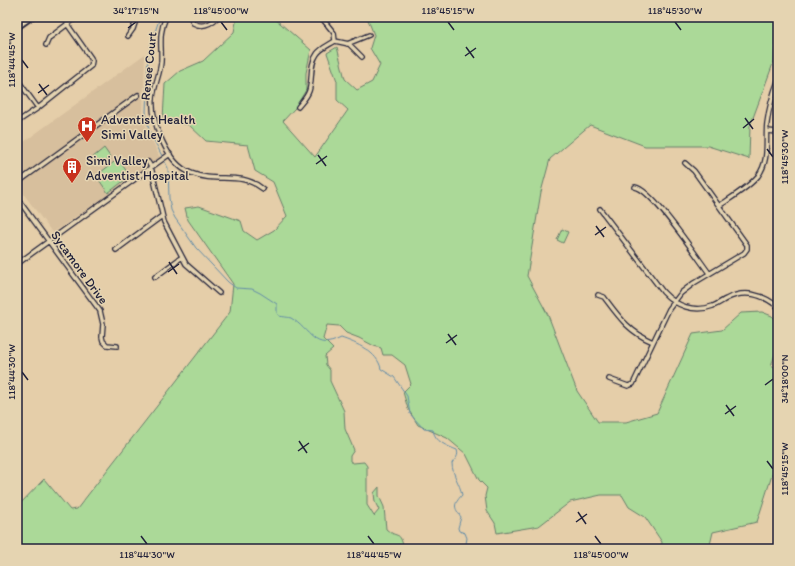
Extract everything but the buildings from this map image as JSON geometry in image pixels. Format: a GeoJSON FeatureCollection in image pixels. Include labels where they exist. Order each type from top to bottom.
{"type":"FeatureCollection","features":[{"type":"Feature","properties":{"kind":"main road"},"geometry":{"type":"LineString","coordinates":[[17,27],[32,17]]}},
{"type":"Feature","properties":{"kind":"street"},"geometry":{"type":"LineString","coordinates":[[46,45],[49,38],[77,17]]}},
{"type":"Feature","properties":{"kind":"street"},"geometry":{"type":"LineString","coordinates":[[128,36],[133,29],[137,17]]}},
{"type":"Feature","properties":{"kind":"street","name":"Renee Court"},"geometry":{"type":"LineString","coordinates":[[166,17],[160,35],[161,61],[154,90],[153,105],[157,127],[170,155],[178,165],[191,174],[210,178],[243,179],[264,189]]}},
{"type":"Feature","properties":{"kind":"street"},"geometry":{"type":"LineString","coordinates":[[192,19],[196,24],[206,24],[213,22],[218,17]]}},
{"type":"Feature","properties":{"kind":"street"},"geometry":{"type":"LineString","coordinates":[[321,17],[334,33],[335,42]]}},
{"type":"Feature","properties":{"kind":"street"},"geometry":{"type":"LineString","coordinates":[[17,122],[38,108],[91,66],[91,58],[67,24]]}},
{"type":"Feature","properties":{"kind":"street"},"geometry":{"type":"LineString","coordinates":[[347,44],[369,35]]}},
{"type":"Feature","properties":{"kind":"street"},"geometry":{"type":"LineString","coordinates":[[298,107],[309,91],[311,70],[317,54],[321,50],[335,42],[347,44],[356,50],[362,57]]}},
{"type":"Feature","properties":{"kind":"street"},"geometry":{"type":"LineString","coordinates":[[17,79],[38,108]]}},
{"type":"Feature","properties":{"kind":"street"},"geometry":{"type":"LineString","coordinates":[[719,206],[751,182],[761,171],[766,158],[766,131],[770,105],[778,81]]}},
{"type":"Feature","properties":{"kind":"street"},"geometry":{"type":"LineString","coordinates":[[17,183],[138,95]]}},
{"type":"Feature","properties":{"kind":"street"},"geometry":{"type":"LineString","coordinates":[[766,131],[778,132]]}},
{"type":"Feature","properties":{"kind":"street"},"geometry":{"type":"LineString","coordinates":[[17,264],[151,167],[170,155]]}},
{"type":"Feature","properties":{"kind":"street"},"geometry":{"type":"LineString","coordinates":[[148,162],[151,167],[164,222],[182,257],[186,264],[219,293]]}},
{"type":"Feature","properties":{"kind":"street"},"geometry":{"type":"LineString","coordinates":[[609,379],[631,386],[635,382],[674,301],[687,288],[709,273],[744,254],[747,249],[747,245],[694,171],[685,163]]}},
{"type":"Feature","properties":{"kind":"street"},"geometry":{"type":"LineString","coordinates":[[635,187],[639,188],[654,200],[709,273]]}},
{"type":"Feature","properties":{"kind":"street","name":"Sycamore Drive"},"geometry":{"type":"LineString","coordinates":[[17,198],[100,311],[104,324],[102,337],[103,341],[107,345],[117,346]]}},
{"type":"Feature","properties":{"kind":"street"},"geometry":{"type":"LineString","coordinates":[[600,209],[662,292],[674,301],[686,307],[700,309],[713,306],[734,296],[749,294],[765,297],[778,306]]}},
{"type":"Feature","properties":{"kind":"street"},"geometry":{"type":"LineString","coordinates":[[116,250],[162,216]]}},
{"type":"Feature","properties":{"kind":"street"},"geometry":{"type":"LineString","coordinates":[[155,277],[182,257]]}},
{"type":"Feature","properties":{"kind":"street"},"geometry":{"type":"LineString","coordinates":[[598,295],[604,297],[629,328],[653,342]]}},
{"type":"Feature","properties":{"kind":"shaded area","name":"Adventist Health Simi Valley"},"geometry":{"type":"Polygon","coordinates":[[[145,54],[143,112],[146,127],[160,158],[54,232],[51,231],[17,185],[17,147],[145,54]]]}},
{"type":"Feature","properties":{"kind":"green space"},"geometry":{"type":"Polygon","coordinates":[[[237,17],[273,17],[311,50],[306,73],[306,90],[295,108],[283,121],[315,157],[348,110],[337,100],[337,81],[327,53],[337,47],[345,79],[357,90],[372,82],[380,65],[370,48],[374,35],[367,17],[776,17],[774,61],[750,126],[749,159],[708,146],[645,146],[590,125],[550,159],[541,192],[527,276],[548,315],[577,391],[598,422],[626,422],[657,413],[693,334],[722,330],[741,313],[762,312],[772,316],[778,322],[778,345],[771,366],[778,370],[778,465],[774,469],[757,522],[713,532],[709,549],[661,549],[662,542],[645,517],[629,507],[622,495],[601,495],[570,502],[539,526],[497,533],[495,523],[487,511],[485,496],[487,488],[479,480],[466,454],[447,438],[418,425],[408,409],[403,392],[411,384],[405,365],[392,355],[383,355],[381,348],[346,333],[339,326],[327,325],[323,339],[333,349],[325,356],[326,365],[330,370],[330,381],[344,411],[345,429],[354,450],[350,456],[350,461],[353,463],[364,462],[367,466],[367,505],[374,516],[379,510],[375,502],[374,493],[379,487],[379,496],[384,507],[386,529],[400,537],[404,549],[17,549],[17,507],[44,479],[70,510],[77,509],[230,312],[233,284],[188,220],[185,208],[199,206],[241,221],[244,231],[257,240],[274,230],[287,216],[273,182],[255,171],[248,145],[206,141],[189,125],[163,119],[165,84],[180,71],[203,61],[234,32],[237,17]]]}},
{"type":"Feature","properties":{"kind":"green space"},"geometry":{"type":"Polygon","coordinates":[[[104,148],[111,158],[102,164],[94,163],[92,158],[104,148]]]}},
{"type":"Feature","properties":{"kind":"green space"},"geometry":{"type":"Polygon","coordinates":[[[118,159],[130,176],[108,193],[97,175],[118,159]]]}},
{"type":"Feature","properties":{"kind":"green space"},"geometry":{"type":"Polygon","coordinates":[[[562,229],[568,232],[563,243],[557,240],[562,229]]]}},
{"type":"Feature","properties":{"kind":"waterway"},"geometry":{"type":"LineString","coordinates":[[160,17],[148,57],[146,112],[149,130],[168,168],[169,198],[171,210],[175,218],[196,248],[228,282],[236,288],[252,289],[260,293],[277,304],[277,313],[279,316],[291,318],[313,338],[319,341],[332,342],[341,338],[366,349],[376,358],[381,369],[394,377],[407,396],[410,414],[424,429],[433,430],[439,441],[457,450],[458,452],[452,463],[452,467],[462,495],[457,501],[456,508],[461,517],[458,528],[459,531],[465,533],[467,538],[465,549]]}},
{"type":"Feature","properties":{"kind":"place","name":"Adventist Health Simi Valley"},"geometry":{"type":"Point","coordinates":[87,143]}},
{"type":"Feature","properties":{"kind":"place","name":"Simi Valley Adventist Hospital"},"geometry":{"type":"Point","coordinates":[72,184]}}]}
